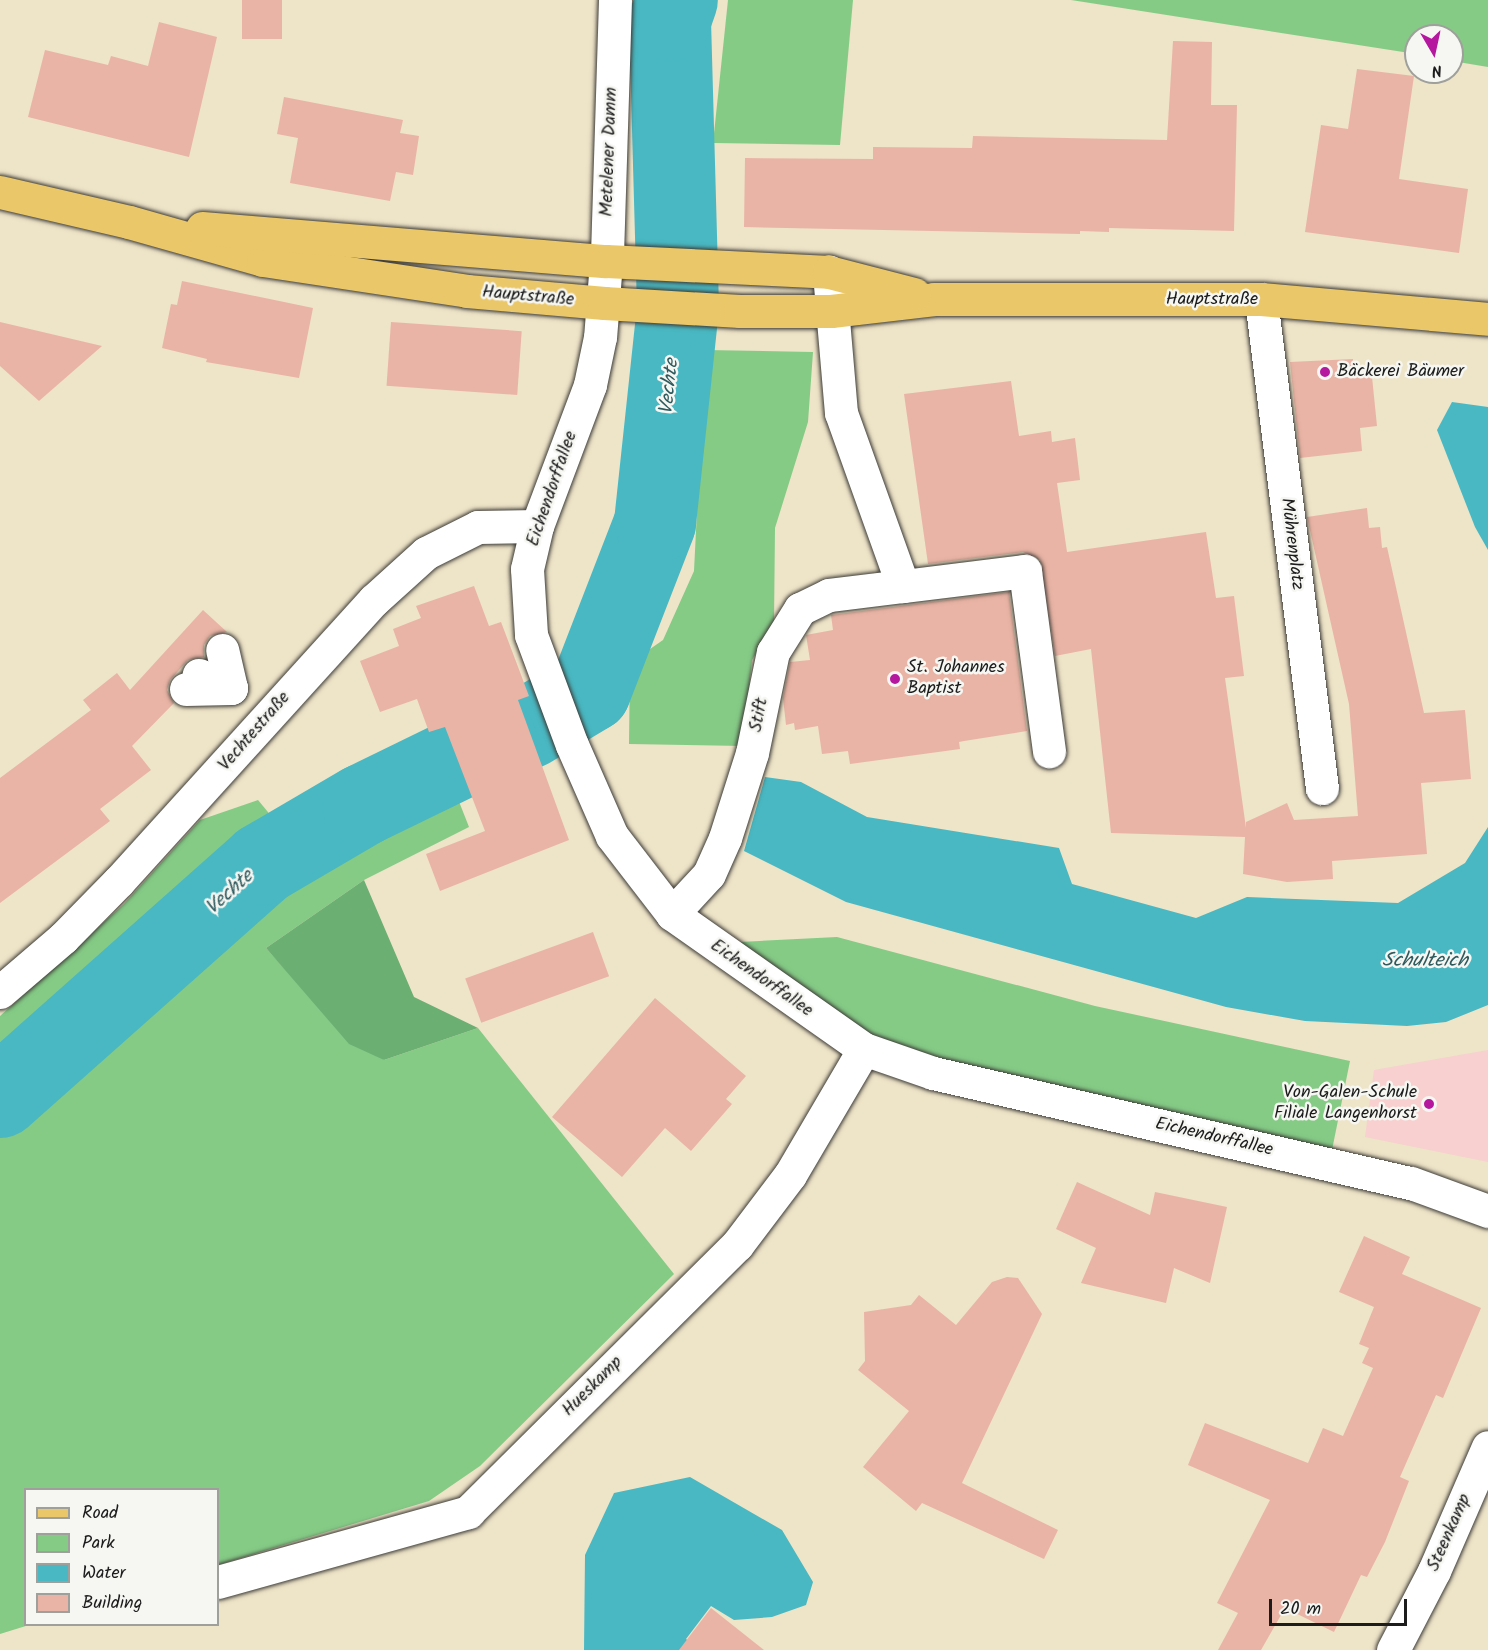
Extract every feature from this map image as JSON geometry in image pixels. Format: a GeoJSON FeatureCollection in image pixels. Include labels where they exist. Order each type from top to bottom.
{"type":"FeatureCollection","features":[{"type":"Feature","properties":{"kind":"main road","name":"Hauptstraße"},"geometry":{"type":"LineString","coordinates":[[0,192],[129,222],[263,260],[467,291],[647,307],[740,311],[831,311],[934,299],[1261,299],[1488,319]]}},
{"type":"Feature","properties":{"kind":"main road","name":"Hauptstraße"},"geometry":{"type":"LineString","coordinates":[[129,222],[606,261],[829,272],[934,299]]}},
{"type":"Feature","properties":{"kind":"street","name":"Metelener Damm"},"geometry":{"type":"LineString","coordinates":[[604,303],[615,0]]}},
{"type":"Feature","properties":{"kind":"street"},"geometry":{"type":"LineString","coordinates":[[829,272],[841,413],[903,586]]}},
{"type":"Feature","properties":{"kind":"street","name":"Mührenplatz"},"geometry":{"type":"LineString","coordinates":[[1261,299],[1322,788]]}},
{"type":"Feature","properties":{"kind":"street","name":"Eichendorffallee"},"geometry":{"type":"LineString","coordinates":[[604,303],[590,385],[537,526],[527,569],[531,635],[572,746],[612,836],[672,914],[795,1004],[864,1049],[933,1073],[1411,1183],[1488,1211]]}},
{"type":"Feature","properties":{"kind":"street","name":"Vechtestraße"},"geometry":{"type":"LineString","coordinates":[[0,992],[63,938],[119,881],[374,600],[426,553],[478,527],[537,526]]}},
{"type":"Feature","properties":{"kind":"street","name":"Stift"},"geometry":{"type":"LineString","coordinates":[[672,914],[709,874],[725,838],[752,753],[772,652],[800,609],[830,595],[1025,571],[1049,751]]}},
{"type":"Feature","properties":{"kind":"street"},"geometry":{"type":"LineString","coordinates":[[231,688],[205,669],[231,688],[264,720]]}},
{"type":"Feature","properties":{"kind":"street","name":"Hueskamp"},"geometry":{"type":"LineString","coordinates":[[219,1582],[468,1512],[737,1245],[790,1175],[864,1049]]}},
{"type":"Feature","properties":{"kind":"street","name":"Steenkamp"},"geometry":{"type":"LineString","coordinates":[[1393,1650],[1434,1571],[1488,1447]]}},
{"type":"Feature","properties":{"kind":"shaded area","name":"Von-Galen-Schule Filiale Langenhorst"},"geometry":{"type":"Polygon","coordinates":[[[1488,1050],[1488,1162],[1365,1137],[1374,1070],[1488,1050]]]}},
{"type":"Feature","properties":{"kind":"green space"},"geometry":{"type":"Polygon","coordinates":[[[728,0],[853,0],[840,145],[713,143],[728,0]]]}},
{"type":"Feature","properties":{"kind":"green space"},"geometry":{"type":"Polygon","coordinates":[[[1071,0],[1488,0],[1488,67],[1464,63],[1464,24],[1404,24],[1404,52],[1071,0]]]}},
{"type":"Feature","properties":{"kind":"green space"},"geometry":{"type":"Polygon","coordinates":[[[705,350],[813,352],[808,422],[775,528],[774,623],[752,660],[743,746],[629,744],[630,663],[663,640],[694,571],[705,350]]]}},
{"type":"Feature","properties":{"kind":"green space"},"geometry":{"type":"Polygon","coordinates":[[[458,799],[469,827],[364,880],[266,948],[302,988],[384,1060],[478,1028],[674,1274],[480,1466],[429,1501],[219,1565],[219,1488],[24,1488],[26,1626],[0,1634],[0,1130],[195,957],[311,864],[458,799]]]}},
{"type":"Feature","properties":{"kind":"green space"},"geometry":{"type":"Polygon","coordinates":[[[258,800],[277,823],[0,1069],[0,1016],[124,904],[200,820],[258,800]]]}},
{"type":"Feature","properties":{"kind":"green space"},"geometry":{"type":"Polygon","coordinates":[[[364,880],[414,997],[478,1028],[384,1060],[349,1044],[266,948],[364,880]]]}},
{"type":"Feature","properties":{"kind":"green space"},"geometry":{"type":"Polygon","coordinates":[[[837,937],[1095,1006],[1350,1061],[1332,1150],[981,1072],[869,1036],[740,942],[837,937]]]}},
{"type":"Feature","properties":{"kind":"water"},"geometry":{"type":"Polygon","coordinates":[[[1452,402],[1488,407],[1488,550],[1475,527],[1437,430],[1452,402]]]}},
{"type":"Feature","properties":{"kind":"water","name":"Schulteich"},"geometry":{"type":"Polygon","coordinates":[[[765,777],[801,782],[867,817],[1059,848],[1072,884],[1196,918],[1247,897],[1398,903],[1465,863],[1488,827],[1488,1005],[1446,1022],[1407,1026],[1305,1021],[1226,1007],[846,902],[744,851],[765,777]]]}},
{"type":"Feature","properties":{"kind":"water"},"geometry":{"type":"Polygon","coordinates":[[[690,1477],[782,1530],[813,1582],[806,1605],[772,1617],[734,1620],[711,1606],[686,1639],[700,1650],[584,1650],[585,1555],[614,1493],[690,1477]]]}},
{"type":"Feature","properties":{"kind":"building"},"geometry":{"type":"Polygon","coordinates":[[[242,0],[282,0],[282,39],[242,39],[242,0]]]}},
{"type":"Feature","properties":{"kind":"building"},"geometry":{"type":"Polygon","coordinates":[[[159,22],[217,37],[189,157],[28,117],[45,50],[108,65],[111,56],[148,66],[159,22]]]}},
{"type":"Feature","properties":{"kind":"building"},"geometry":{"type":"Polygon","coordinates":[[[1173,41],[1212,42],[1211,105],[1237,105],[1234,231],[1109,228],[1109,232],[1080,231],[1080,234],[744,227],[745,158],[873,159],[873,147],[972,148],[973,136],[1167,140],[1173,41]]]}},
{"type":"Feature","properties":{"kind":"building"},"geometry":{"type":"Polygon","coordinates":[[[1357,69],[1404,75],[1404,84],[1413,84],[1399,179],[1468,189],[1459,253],[1305,232],[1321,125],[1348,129],[1357,69]]]}},
{"type":"Feature","properties":{"kind":"building"},"geometry":{"type":"Polygon","coordinates":[[[284,97],[403,120],[400,133],[419,136],[413,175],[396,172],[390,201],[290,183],[298,138],[277,134],[284,97]]]}},
{"type":"Feature","properties":{"kind":"building"},"geometry":{"type":"Polygon","coordinates":[[[182,281],[313,308],[299,378],[206,362],[207,359],[162,348],[171,304],[177,305],[182,281]]]}},
{"type":"Feature","properties":{"kind":"building"},"geometry":{"type":"Polygon","coordinates":[[[0,322],[102,346],[39,401],[0,366],[0,322]]]}},
{"type":"Feature","properties":{"kind":"building"},"geometry":{"type":"Polygon","coordinates":[[[391,322],[522,331],[517,395],[387,386],[391,322]]]}},
{"type":"Feature","properties":{"kind":"building"},"geometry":{"type":"Polygon","coordinates":[[[1353,359],[1353,368],[1371,367],[1377,426],[1360,428],[1362,451],[1300,458],[1290,362],[1353,359]]]}},
{"type":"Feature","properties":{"kind":"building"},"geometry":{"type":"Polygon","coordinates":[[[1011,381],[1019,436],[1051,431],[1052,442],[1075,438],[1080,480],[1057,483],[1067,552],[1206,532],[1216,598],[1234,596],[1244,676],[1225,678],[1246,828],[1246,822],[1287,803],[1294,820],[1358,816],[1349,704],[1307,517],[1367,508],[1369,528],[1380,527],[1382,548],[1387,547],[1424,713],[1465,710],[1471,779],[1421,783],[1427,854],[1332,861],[1333,879],[1287,882],[1243,874],[1245,837],[1111,833],[1091,649],[1055,656],[1040,560],[1023,552],[928,564],[904,394],[1011,381]]]}},
{"type":"Feature","properties":{"kind":"building"},"geometry":{"type":"Polygon","coordinates":[[[474,586],[489,626],[501,622],[529,696],[518,700],[569,840],[440,891],[426,854],[485,831],[445,727],[429,732],[417,699],[380,712],[360,661],[399,646],[393,629],[421,618],[416,606],[474,586]]]}},
{"type":"Feature","properties":{"kind":"building","name":"St. Johannes Baptist"},"geometry":{"type":"Polygon","coordinates":[[[1009,592],[1027,731],[959,742],[960,749],[850,764],[848,751],[822,754],[818,726],[795,730],[794,723],[786,725],[783,698],[790,662],[810,660],[806,635],[833,630],[831,615],[1009,592]]]}},
{"type":"Feature","properties":{"kind":"building"},"geometry":{"type":"Polygon","coordinates":[[[203,610],[227,632],[210,636],[204,645],[204,657],[188,660],[170,680],[167,690],[174,703],[132,746],[151,770],[100,809],[110,821],[0,903],[0,778],[91,710],[83,700],[117,673],[130,690],[203,610]]]}},
{"type":"Feature","properties":{"kind":"building"},"geometry":{"type":"Polygon","coordinates":[[[593,932],[609,976],[481,1023],[465,979],[593,932]]]}},
{"type":"Feature","properties":{"kind":"building"},"geometry":{"type":"Polygon","coordinates":[[[655,998],[746,1076],[726,1099],[732,1104],[691,1151],[665,1128],[622,1177],[552,1117],[655,998]]]}},
{"type":"Feature","properties":{"kind":"building"},"geometry":{"type":"Polygon","coordinates":[[[1077,1182],[1150,1215],[1155,1192],[1227,1207],[1210,1283],[1174,1268],[1166,1303],[1081,1283],[1096,1248],[1056,1229],[1077,1182]]]}},
{"type":"Feature","properties":{"kind":"building"},"geometry":{"type":"Polygon","coordinates":[[[1364,1236],[1410,1257],[1402,1274],[1481,1308],[1443,1398],[1436,1395],[1400,1477],[1409,1481],[1385,1542],[1367,1577],[1361,1575],[1334,1632],[1285,1608],[1261,1650],[1218,1650],[1238,1613],[1217,1603],[1270,1500],[1188,1465],[1205,1423],[1308,1463],[1323,1428],[1343,1436],[1373,1368],[1362,1363],[1369,1348],[1359,1344],[1374,1307],[1339,1292],[1364,1236]]]}},
{"type":"Feature","properties":{"kind":"building"},"geometry":{"type":"Polygon","coordinates":[[[1007,1277],[1018,1278],[1042,1314],[962,1483],[1058,1530],[1044,1559],[922,1503],[916,1511],[863,1467],[909,1411],[858,1370],[865,1361],[864,1312],[911,1305],[919,1295],[956,1325],[992,1282],[1007,1277]]]}},
{"type":"Feature","properties":{"kind":"building"},"geometry":{"type":"Polygon","coordinates":[[[711,1608],[764,1650],[679,1650],[711,1608]]]}},
{"type":"Feature","properties":{"kind":"waterway","name":"Vechte"},"geometry":{"type":"LineString","coordinates":[[528,728],[590,691],[655,523],[678,307],[670,20],[677,0]]}},
{"type":"Feature","properties":{"kind":"waterway","name":"Vechte"},"geometry":{"type":"LineString","coordinates":[[0,1097],[262,864],[363,805],[496,740]]}},
{"type":"Feature","properties":{"kind":"place","name":"Bäckerei Bäumer"},"geometry":{"type":"Point","coordinates":[1325,372]}},
{"type":"Feature","properties":{"kind":"place","name":"St. Johannes Baptist"},"geometry":{"type":"Point","coordinates":[895,679]}},
{"type":"Feature","properties":{"kind":"place","name":"Von-Galen-Schule Filiale Langenhorst"},"geometry":{"type":"Point","coordinates":[1429,1104]}}]}
